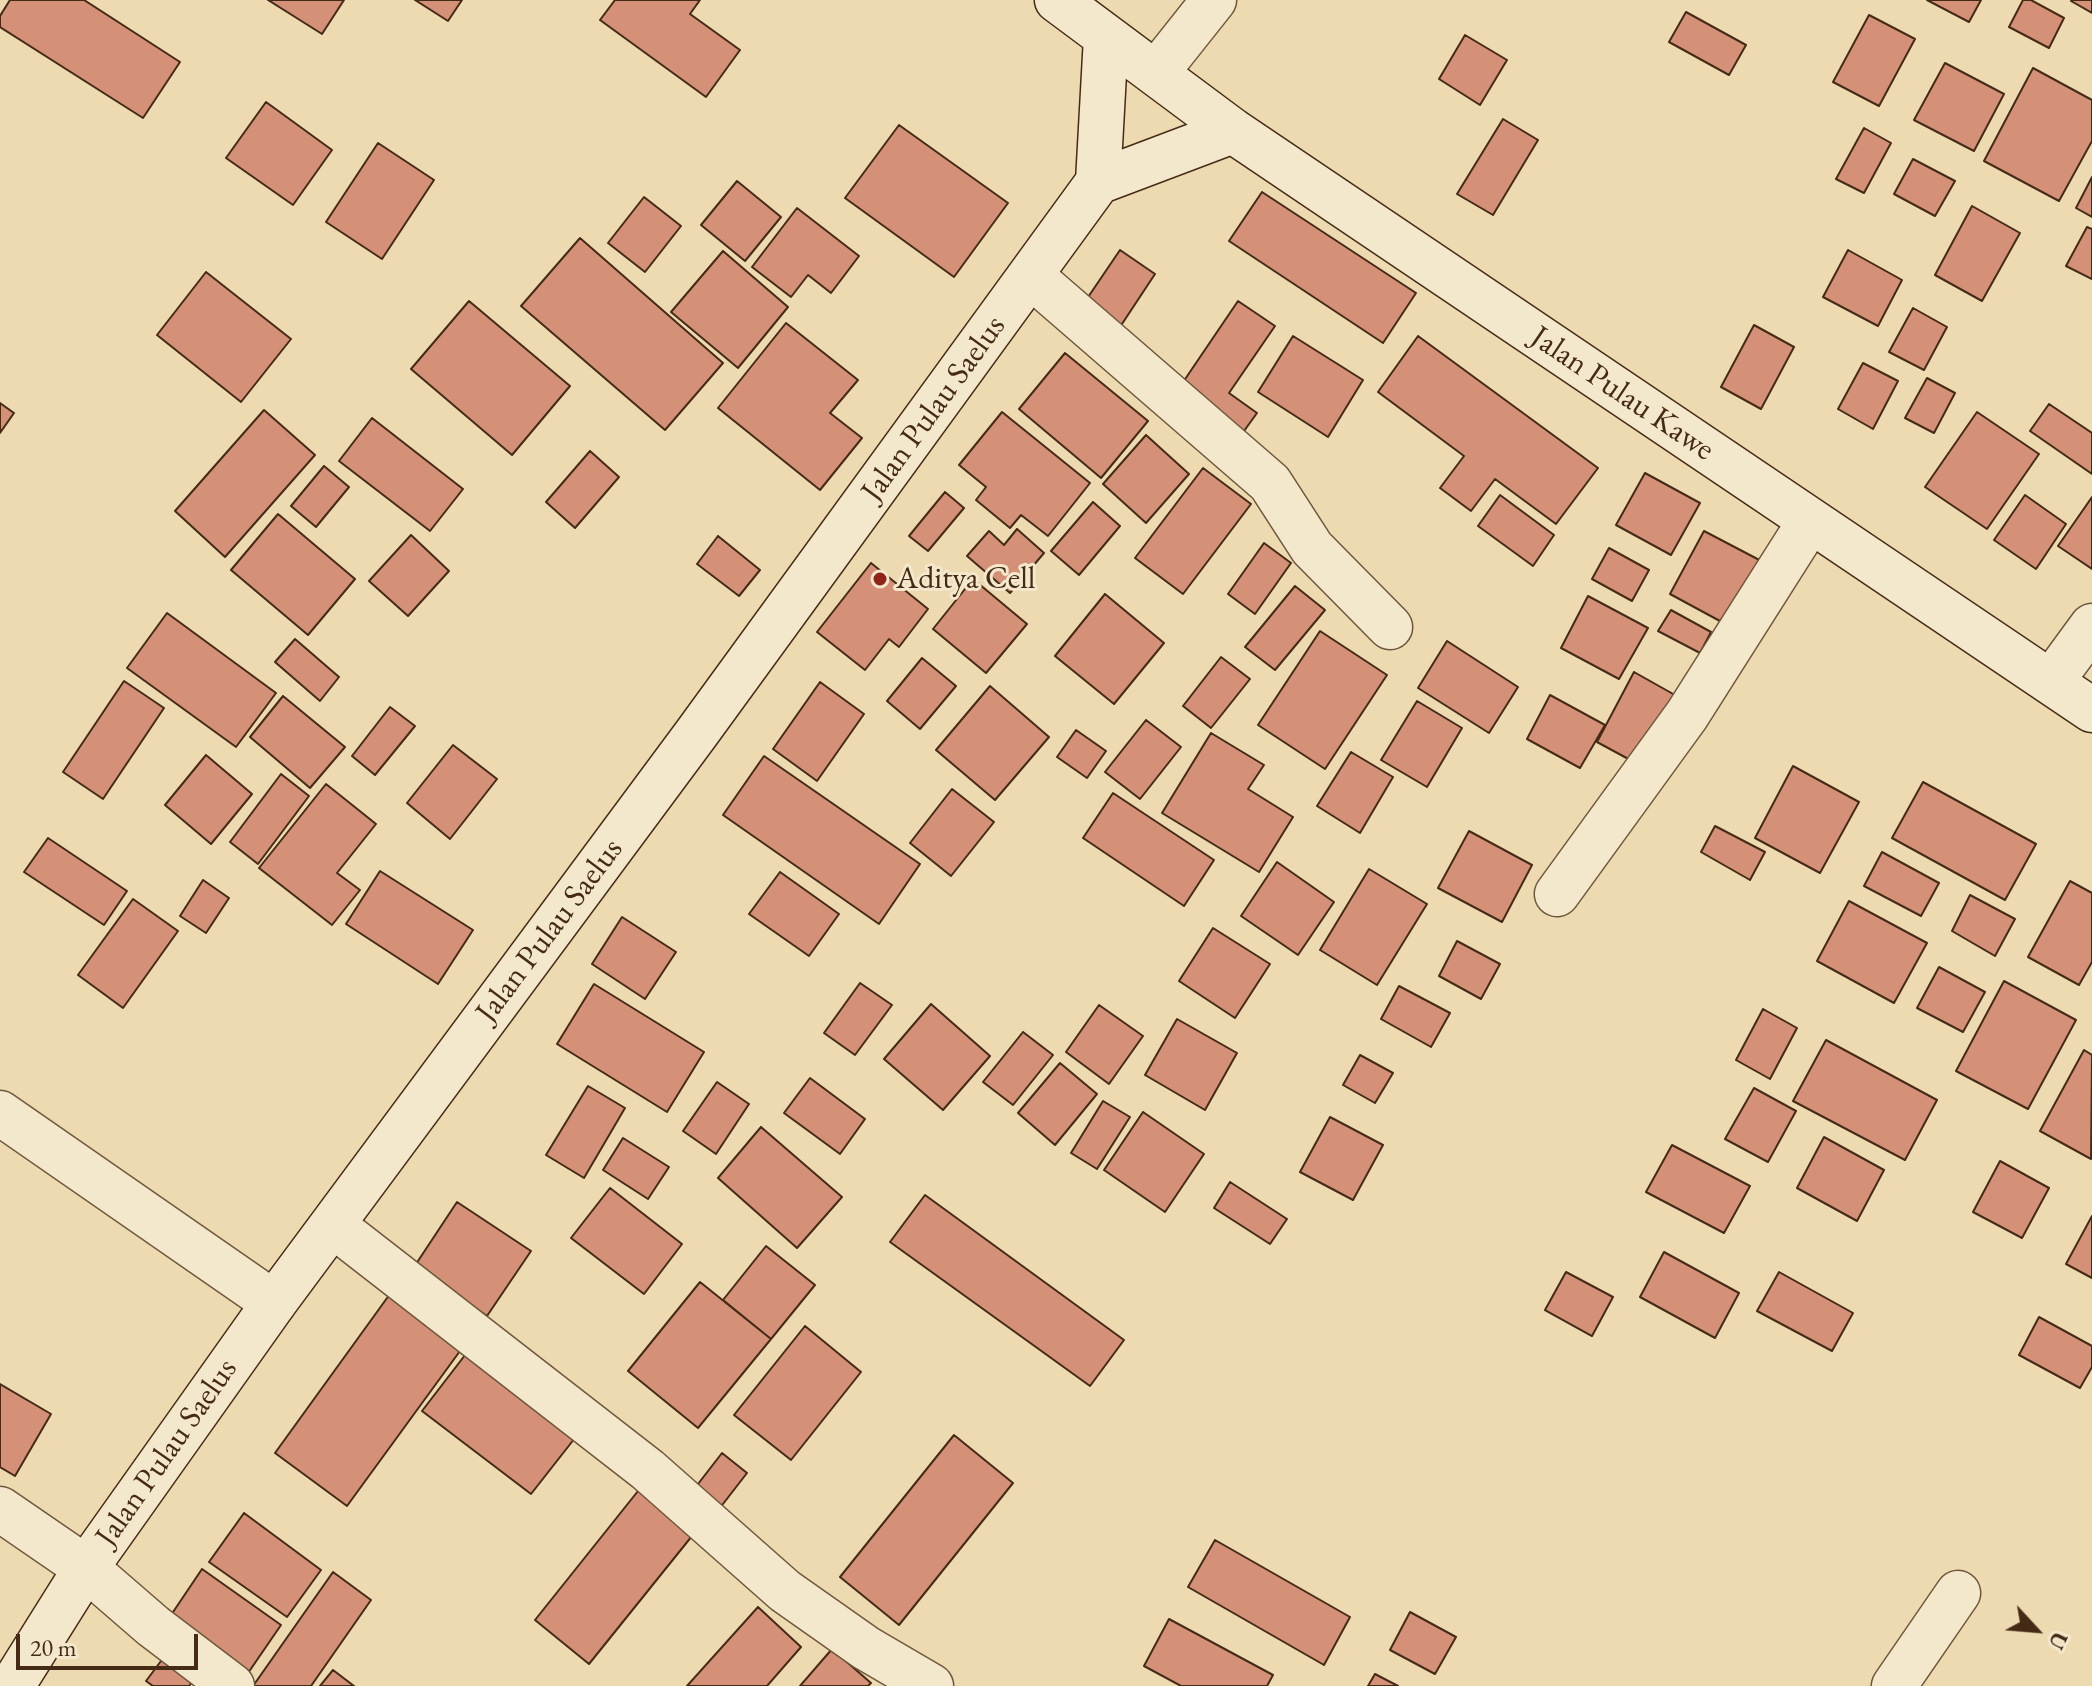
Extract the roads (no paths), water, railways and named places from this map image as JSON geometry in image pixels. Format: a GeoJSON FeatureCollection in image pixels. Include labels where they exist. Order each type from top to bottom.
{"type":"FeatureCollection","features":[{"type":"Feature","properties":{"kind":"street","name":"Jalan Pulau Kawe"},"geometry":{"type":"LineString","coordinates":[[1057,0],[1233,131],[2092,710]]}},
{"type":"Feature","properties":{"kind":"street"},"geometry":{"type":"LineString","coordinates":[[1156,73],[1214,0]]}},
{"type":"Feature","properties":{"kind":"street"},"geometry":{"type":"LineString","coordinates":[[1106,37],[1098,182],[1233,131]]}},
{"type":"Feature","properties":{"kind":"street","name":"Jalan Pulau Saelus"},"geometry":{"type":"LineString","coordinates":[[12,1686],[86,1568],[274,1303],[334,1226],[1098,182]]}},
{"type":"Feature","properties":{"kind":"street"},"geometry":{"type":"LineString","coordinates":[[1031,276],[1270,483],[1312,548],[1390,627]]}},
{"type":"Feature","properties":{"kind":"street"},"geometry":{"type":"LineString","coordinates":[[1557,894],[1687,715],[1810,521]]}},
{"type":"Feature","properties":{"kind":"street"},"geometry":{"type":"LineString","coordinates":[[2051,682],[2092,626]]}},
{"type":"Feature","properties":{"kind":"street"},"geometry":{"type":"LineString","coordinates":[[0,1113],[274,1303]]}},
{"type":"Feature","properties":{"kind":"street"},"geometry":{"type":"LineString","coordinates":[[334,1226],[648,1470],[785,1591],[866,1648],[931,1686]]}},
{"type":"Feature","properties":{"kind":"street"},"geometry":{"type":"LineString","coordinates":[[0,1509],[86,1568],[153,1626],[232,1686]]}},
{"type":"Feature","properties":{"kind":"street"},"geometry":{"type":"LineString","coordinates":[[1894,1686],[1958,1593]]}},
{"type":"Feature","properties":{"kind":"place","name":"Aditya Cell"},"geometry":{"type":"Point","coordinates":[880,579]}}]}
